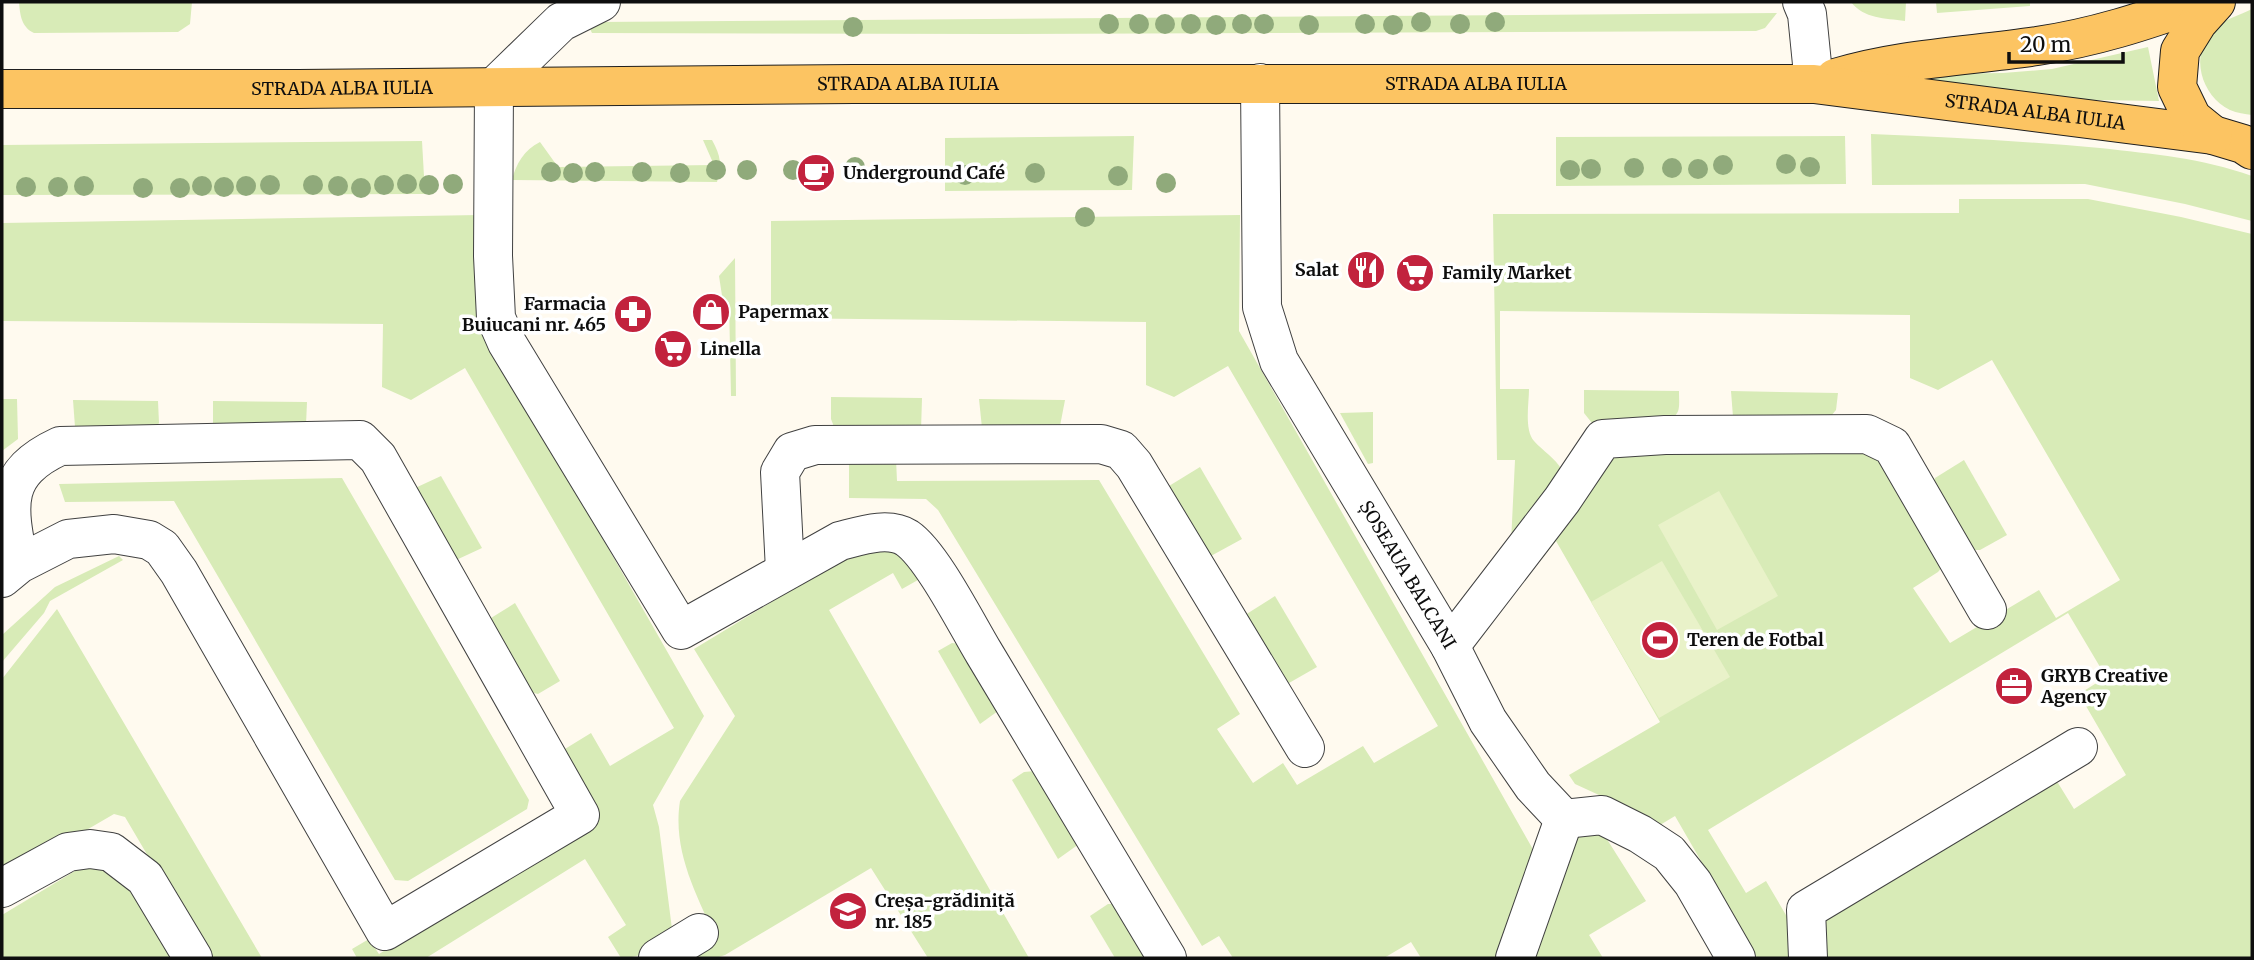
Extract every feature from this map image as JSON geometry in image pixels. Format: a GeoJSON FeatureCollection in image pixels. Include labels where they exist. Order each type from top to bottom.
{"type":"FeatureCollection","features":[{"type":"Feature","properties":{"kind":"main road","name":"STRADA ALBA IULIA"},"geometry":{"type":"LineString","coordinates":[[1814,84],[1866,68],[2040,46],[2129,27],[2198,2]]}},
{"type":"Feature","properties":{"kind":"main road"},"geometry":{"type":"LineString","coordinates":[[2216,2],[2198,22],[2180,51],[2178,87],[2192,118],[2240,144]]}},
{"type":"Feature","properties":{"kind":"main road","name":"STRADA ALBA IULIA"},"geometry":{"type":"LineString","coordinates":[[2,89],[1260,83],[1814,84],[2240,144]]}},
{"type":"Feature","properties":{"kind":"lane"},"geometry":{"type":"LineString","coordinates":[[601,2],[561,22],[494,87],[494,293],[496,318],[507,343],[681,630],[840,541],[867,534],[891,533],[904,536],[917,546],[1167,958]]}},
{"type":"Feature","properties":{"kind":"lane"},"geometry":{"type":"LineString","coordinates":[[1802,2],[1807,14],[1814,84]]}},
{"type":"Feature","properties":{"kind":"lane","name":"ȘOSEAUA BALCANI"},"geometry":{"type":"LineString","coordinates":[[1260,83],[1262,307],[1279,361],[1450,646],[1488,721],[1533,786],[1564,819]]}},
{"type":"Feature","properties":{"kind":"lane"},"geometry":{"type":"LineString","coordinates":[[1450,646],[1562,500],[1603,439],[1665,435],[1867,434],[1892,446],[1987,610]]}},
{"type":"Feature","properties":{"kind":"lane"},"geometry":{"type":"LineString","coordinates":[[360,440],[378,458],[580,815],[385,931],[162,548],[149,540],[125,535],[68,539],[10,571],[9,511],[12,491],[22,470],[40,455],[60,446],[360,440]]}},
{"type":"Feature","properties":{"kind":"lane"},"geometry":{"type":"LineString","coordinates":[[785,570],[780,472],[792,452],[815,445],[1101,444],[1121,450],[1134,465],[1305,748]]}},
{"type":"Feature","properties":{"kind":"lane"},"geometry":{"type":"LineString","coordinates":[[1808,958],[1806,910],[2078,747]]}},
{"type":"Feature","properties":{"kind":"lane"},"geometry":{"type":"LineString","coordinates":[[1515,958],[1564,819],[1602,815],[1640,834],[1669,853],[1693,883],[1735,958]]}},
{"type":"Feature","properties":{"kind":"lane"},"geometry":{"type":"LineString","coordinates":[[2,888],[68,852],[90,849],[111,852],[145,878],[193,958]]}},
{"type":"Feature","properties":{"kind":"lane"},"geometry":{"type":"LineString","coordinates":[[658,958],[699,933]]}},
{"type":"Feature","properties":{"kind":"green space"},"geometry":{"type":"Polygon","coordinates":[[[19,2],[192,2],[190,24],[178,32],[34,33],[24,24],[19,2]]]}},
{"type":"Feature","properties":{"kind":"green space"},"geometry":{"type":"Polygon","coordinates":[[[1851,2],[1906,2],[1905,21],[1869,15],[1851,2]]]}},
{"type":"Feature","properties":{"kind":"green space"},"geometry":{"type":"Polygon","coordinates":[[[1936,2],[2030,2],[2030,6],[1937,13],[1936,2]]]}},
{"type":"Feature","properties":{"kind":"green space"},"geometry":{"type":"Polygon","coordinates":[[[2252,9],[2252,115],[2233,111],[2220,104],[2206,85],[2200,62],[2201,51],[2213,30],[2252,9]]]}},
{"type":"Feature","properties":{"kind":"green space"},"geometry":{"type":"Polygon","coordinates":[[[1777,13],[1765,28],[1756,31],[994,34],[592,33],[590,29],[597,22],[1777,13]]]}},
{"type":"Feature","properties":{"kind":"green space"},"geometry":{"type":"Polygon","coordinates":[[[2148,47],[2159,101],[1969,98],[1931,80],[1935,74],[2052,69],[2148,47]]]}},
{"type":"Feature","properties":{"kind":"green space"},"geometry":{"type":"Polygon","coordinates":[[[1871,134],[2100,148],[2215,165],[2252,176],[2252,221],[2185,204],[2085,184],[1872,185],[1871,134]]]}},
{"type":"Feature","properties":{"kind":"green space"},"geometry":{"type":"Polygon","coordinates":[[[1134,136],[1132,190],[945,191],[945,138],[1134,136]]]}},
{"type":"Feature","properties":{"kind":"green space"},"geometry":{"type":"Polygon","coordinates":[[[1845,136],[1846,184],[1556,186],[1556,137],[1845,136]]]}},
{"type":"Feature","properties":{"kind":"green space"},"geometry":{"type":"Polygon","coordinates":[[[703,140],[712,140],[717,151],[720,165],[717,182],[512,180],[521,158],[540,142],[558,167],[714,165],[703,140]]]}},
{"type":"Feature","properties":{"kind":"green space"},"geometry":{"type":"Polygon","coordinates":[[[422,141],[425,194],[2,195],[2,145],[422,141]]]}},
{"type":"Feature","properties":{"kind":"green space"},"geometry":{"type":"Polygon","coordinates":[[[1959,199],[2088,199],[2252,234],[2252,958],[1820,958],[1821,914],[2050,781],[2058,783],[2074,809],[2126,775],[2079,694],[2106,677],[2068,613],[1708,830],[1746,893],[1766,881],[1793,927],[1799,958],[1757,958],[1675,816],[1655,828],[1623,806],[1575,784],[1569,775],[1660,722],[1556,541],[1540,561],[1535,553],[1606,453],[1876,451],[1943,566],[1913,588],[1950,643],[2039,590],[2056,618],[2120,580],[1992,360],[1938,390],[1910,378],[1910,315],[1500,311],[1500,389],[1529,389],[1528,423],[1531,436],[1562,470],[1511,543],[1515,460],[1497,460],[1493,214],[1959,213],[1959,199]]]}},
{"type":"Feature","properties":{"kind":"green space"},"geometry":{"type":"Polygon","coordinates":[[[479,215],[491,343],[704,716],[653,805],[659,827],[672,929],[656,946],[636,956],[621,958],[608,937],[626,925],[585,859],[426,958],[357,958],[352,949],[369,939],[379,954],[599,820],[560,752],[591,733],[610,766],[674,728],[465,368],[411,400],[382,387],[383,324],[2,321],[2,223],[479,215]]]}},
{"type":"Feature","properties":{"kind":"green space"},"geometry":{"type":"Polygon","coordinates":[[[1240,215],[1239,331],[1539,860],[1502,958],[1421,958],[1411,942],[1384,958],[1233,958],[1219,936],[1202,946],[938,510],[926,499],[849,498],[849,459],[896,459],[897,481],[1099,480],[1240,714],[1217,729],[1253,783],[1283,763],[1297,785],[1363,746],[1374,763],[1438,726],[1228,366],[1174,397],[1146,385],[1146,322],[771,318],[771,221],[1240,215]]]}},
{"type":"Feature","properties":{"kind":"green space"},"geometry":{"type":"Polygon","coordinates":[[[735,258],[736,396],[731,396],[729,302],[723,302],[719,276],[735,258]]]}},
{"type":"Feature","properties":{"kind":"green space"},"geometry":{"type":"Polygon","coordinates":[[[1584,390],[1679,391],[1679,407],[1674,417],[1664,422],[1592,423],[1584,413],[1584,390]]]}},
{"type":"Feature","properties":{"kind":"green space"},"geometry":{"type":"Polygon","coordinates":[[[1731,391],[1838,393],[1836,410],[1831,416],[1733,417],[1731,391]]]}},
{"type":"Feature","properties":{"kind":"green space"},"geometry":{"type":"Polygon","coordinates":[[[831,397],[922,398],[921,431],[836,432],[831,419],[831,397]]]}},
{"type":"Feature","properties":{"kind":"green space"},"geometry":{"type":"Polygon","coordinates":[[[2,399],[17,399],[18,439],[2,451],[2,399]]]}},
{"type":"Feature","properties":{"kind":"green space"},"geometry":{"type":"Polygon","coordinates":[[[979,399],[1065,400],[1060,426],[982,428],[979,399]]]}},
{"type":"Feature","properties":{"kind":"green space"},"geometry":{"type":"Polygon","coordinates":[[[73,400],[158,401],[159,423],[154,430],[75,427],[73,400]]]}},
{"type":"Feature","properties":{"kind":"green space"},"geometry":{"type":"Polygon","coordinates":[[[213,401],[307,402],[306,425],[220,430],[213,423],[213,401]]]}},
{"type":"Feature","properties":{"kind":"green space"},"geometry":{"type":"Polygon","coordinates":[[[1373,412],[1373,463],[1368,464],[1340,413],[1373,412]]]}},
{"type":"Feature","properties":{"kind":"green space"},"geometry":{"type":"Polygon","coordinates":[[[1964,460],[2007,535],[1980,550],[1969,550],[1930,490],[1935,478],[1964,460]]]}},
{"type":"Feature","properties":{"kind":"green space"},"geometry":{"type":"Polygon","coordinates":[[[1200,467],[1242,539],[1209,557],[1169,486],[1200,467]]]}},
{"type":"Feature","properties":{"kind":"green space"},"geometry":{"type":"Polygon","coordinates":[[[441,476],[482,548],[454,561],[413,489],[441,476]]]}},
{"type":"Feature","properties":{"kind":"green space"},"geometry":{"type":"Polygon","coordinates":[[[342,478],[529,800],[527,809],[408,881],[395,880],[174,501],[65,502],[59,484],[342,478]]]}},
{"type":"Feature","properties":{"kind":"green space"},"geometry":{"type":"Polygon","coordinates":[[[1719,491],[1778,596],[1717,630],[1658,525],[1719,491]]]}},
{"type":"Feature","properties":{"kind":"green space"},"geometry":{"type":"Polygon","coordinates":[[[865,545],[889,549],[925,576],[902,589],[893,573],[829,610],[1029,958],[928,958],[871,868],[725,955],[716,958],[686,958],[717,940],[694,890],[683,855],[678,820],[680,801],[735,716],[694,649],[865,545]]]}},
{"type":"Feature","properties":{"kind":"green space"},"geometry":{"type":"Polygon","coordinates":[[[119,556],[123,560],[50,601],[44,613],[2,662],[2,635],[55,587],[119,556]]]}},
{"type":"Feature","properties":{"kind":"green space","name":"Teren de Fotbal"},"geometry":{"type":"Polygon","coordinates":[[[1662,561],[1730,677],[1659,718],[1591,602],[1662,561]]]}},
{"type":"Feature","properties":{"kind":"green space"},"geometry":{"type":"Polygon","coordinates":[[[1275,596],[1317,667],[1289,683],[1274,682],[1245,615],[1275,596]]]}},
{"type":"Feature","properties":{"kind":"green space"},"geometry":{"type":"Polygon","coordinates":[[[515,603],[560,681],[538,694],[530,692],[489,625],[491,618],[515,603]]]}},
{"type":"Feature","properties":{"kind":"green space"},"geometry":{"type":"Polygon","coordinates":[[[57,609],[262,958],[208,958],[125,817],[114,814],[2,879],[2,679],[57,609]]]}},
{"type":"Feature","properties":{"kind":"green space"},"geometry":{"type":"Polygon","coordinates":[[[952,643],[960,644],[998,711],[980,724],[938,651],[952,643]]]}},
{"type":"Feature","properties":{"kind":"green space"},"geometry":{"type":"Polygon","coordinates":[[[1035,771],[1079,844],[1058,859],[1012,780],[1024,772],[1035,771]]]}},
{"type":"Feature","properties":{"kind":"green space"},"geometry":{"type":"Polygon","coordinates":[[[1586,830],[1603,833],[1646,901],[1589,935],[1603,958],[1525,958],[1572,838],[1586,830]]]}},
{"type":"Feature","properties":{"kind":"green space"},"geometry":{"type":"Polygon","coordinates":[[[97,867],[111,870],[128,882],[173,958],[2,958],[2,915],[75,871],[97,867]]]}},
{"type":"Feature","properties":{"kind":"green space"},"geometry":{"type":"Polygon","coordinates":[[[1108,904],[1115,904],[1153,958],[1115,958],[1090,916],[1108,904]]]}},
{"type":"Feature","properties":{"kind":"place","name":"Underground Café"},"geometry":{"type":"Point","coordinates":[816,173]}},
{"type":"Feature","properties":{"kind":"place","name":"Salat"},"geometry":{"type":"Point","coordinates":[1366,270]}},
{"type":"Feature","properties":{"kind":"place","name":"Family Market"},"geometry":{"type":"Point","coordinates":[1415,273]}},
{"type":"Feature","properties":{"kind":"place","name":"Papermax"},"geometry":{"type":"Point","coordinates":[711,312]}},
{"type":"Feature","properties":{"kind":"place","name":"Farmacia Buiucani nr. 465"},"geometry":{"type":"Point","coordinates":[633,314]}},
{"type":"Feature","properties":{"kind":"place","name":"Linella"},"geometry":{"type":"Point","coordinates":[673,349]}},
{"type":"Feature","properties":{"kind":"place","name":"Teren de Fotbal"},"geometry":{"type":"Point","coordinates":[1660,640]}},
{"type":"Feature","properties":{"kind":"place","name":"GRYB Creative Agency"},"geometry":{"type":"Point","coordinates":[2014,686]}},
{"type":"Feature","properties":{"kind":"place","name":"Creșa-grădiniță nr. 185"},"geometry":{"type":"Point","coordinates":[848,911]}}]}
